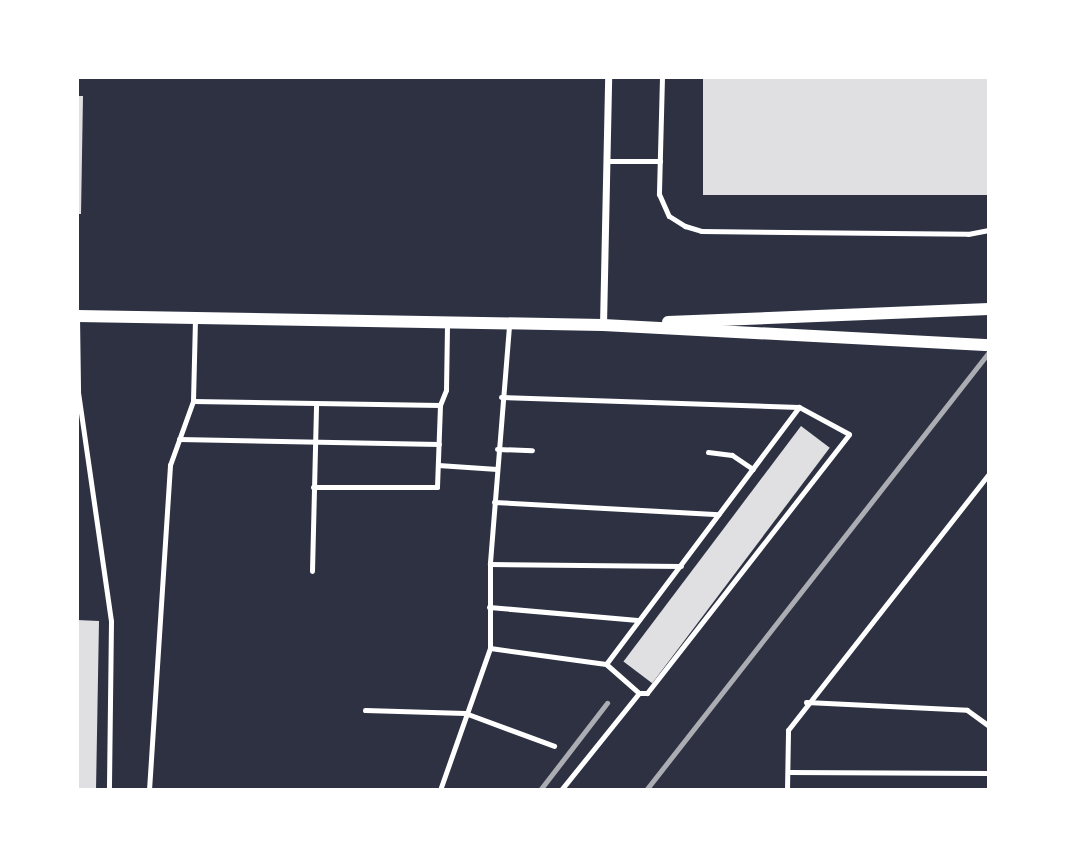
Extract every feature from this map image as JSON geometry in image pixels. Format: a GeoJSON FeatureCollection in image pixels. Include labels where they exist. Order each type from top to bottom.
{"type":"FeatureCollection","features":[{"type":"Feature","properties":{"kind":"street"},"geometry":{"type":"LineString","coordinates":[[603,325],[608,77]]}},
{"type":"Feature","properties":{"kind":"street"},"geometry":{"type":"LineString","coordinates":[[603,325],[989,309]]}},
{"type":"Feature","properties":{"kind":"street"},"geometry":{"type":"LineString","coordinates":[[77,316],[603,325],[989,345]]}},
{"type":"Feature","properties":{"kind":"lane"},"geometry":{"type":"LineString","coordinates":[[662,77],[659,194],[669,216],[701,231],[968,234],[989,230]]}},
{"type":"Feature","properties":{"kind":"lane"},"geometry":{"type":"LineString","coordinates":[[607,161],[660,161]]}},
{"type":"Feature","properties":{"kind":"lane"},"geometry":{"type":"LineString","coordinates":[[77,316],[78,392],[111,621],[109,790]]}},
{"type":"Feature","properties":{"kind":"lane"},"geometry":{"type":"LineString","coordinates":[[149,790],[170,466],[192,401],[195,318]]}},
{"type":"Feature","properties":{"kind":"lane"},"geometry":{"type":"LineString","coordinates":[[313,487],[438,487],[440,405],[446,390],[447,323]]}},
{"type":"Feature","properties":{"kind":"lane"},"geometry":{"type":"LineString","coordinates":[[440,790],[490,648],[490,565],[501,397],[509,324]]}},
{"type":"Feature","properties":{"kind":"lane"},"geometry":{"type":"LineString","coordinates":[[490,648],[606,664],[639,693],[647,693],[849,434],[799,407],[501,397]]}},
{"type":"Feature","properties":{"kind":"lane"},"geometry":{"type":"LineString","coordinates":[[192,401],[440,405]]}},
{"type":"Feature","properties":{"kind":"lane"},"geometry":{"type":"LineString","coordinates":[[312,571],[316,404]]}},
{"type":"Feature","properties":{"kind":"lane"},"geometry":{"type":"LineString","coordinates":[[606,664],[799,407]]}},
{"type":"Feature","properties":{"kind":"lane"},"geometry":{"type":"LineString","coordinates":[[179,439],[439,444]]}},
{"type":"Feature","properties":{"kind":"lane"},"geometry":{"type":"LineString","coordinates":[[497,449],[532,450]]}},
{"type":"Feature","properties":{"kind":"lane"},"geometry":{"type":"LineString","coordinates":[[708,452],[732,455],[753,469]]}},
{"type":"Feature","properties":{"kind":"lane"},"geometry":{"type":"LineString","coordinates":[[438,466],[497,468]]}},
{"type":"Feature","properties":{"kind":"lane"},"geometry":{"type":"LineString","coordinates":[[787,790],[788,730],[806,702],[989,474]]}},
{"type":"Feature","properties":{"kind":"lane"},"geometry":{"type":"LineString","coordinates":[[494,502],[719,514]]}},
{"type":"Feature","properties":{"kind":"lane"},"geometry":{"type":"LineString","coordinates":[[490,565],[681,566]]}},
{"type":"Feature","properties":{"kind":"lane"},"geometry":{"type":"LineString","coordinates":[[489,607],[637,620]]}},
{"type":"Feature","properties":{"kind":"lane"},"geometry":{"type":"LineString","coordinates":[[561,790],[639,693]]}},
{"type":"Feature","properties":{"kind":"lane"},"geometry":{"type":"LineString","coordinates":[[806,702],[967,710],[989,726]]}},
{"type":"Feature","properties":{"kind":"lane"},"geometry":{"type":"LineString","coordinates":[[365,710],[465,713],[554,746]]}},
{"type":"Feature","properties":{"kind":"lane"},"geometry":{"type":"LineString","coordinates":[[788,772],[989,773]]}},
{"type":"Feature","properties":{"kind":"building"},"geometry":{"type":"Polygon","coordinates":[[[703,77],[989,77],[989,195],[703,195],[703,77]]]}},
{"type":"Feature","properties":{"kind":"building"},"geometry":{"type":"Polygon","coordinates":[[[77,96],[83,96],[81,214],[77,214],[77,96]]]}},
{"type":"Feature","properties":{"kind":"building"},"geometry":{"type":"Polygon","coordinates":[[[801,426],[830,448],[652,683],[623,662],[801,426]]]}},
{"type":"Feature","properties":{"kind":"building"},"geometry":{"type":"Polygon","coordinates":[[[77,620],[99,621],[96,790],[77,790],[77,620]]]}},
{"type":"Feature","properties":{"kind":"railway"},"geometry":{"type":"LineString","coordinates":[[646,790],[989,352]]}},
{"type":"Feature","properties":{"kind":"railway"},"geometry":{"type":"LineString","coordinates":[[540,790],[607,703]]}}]}
